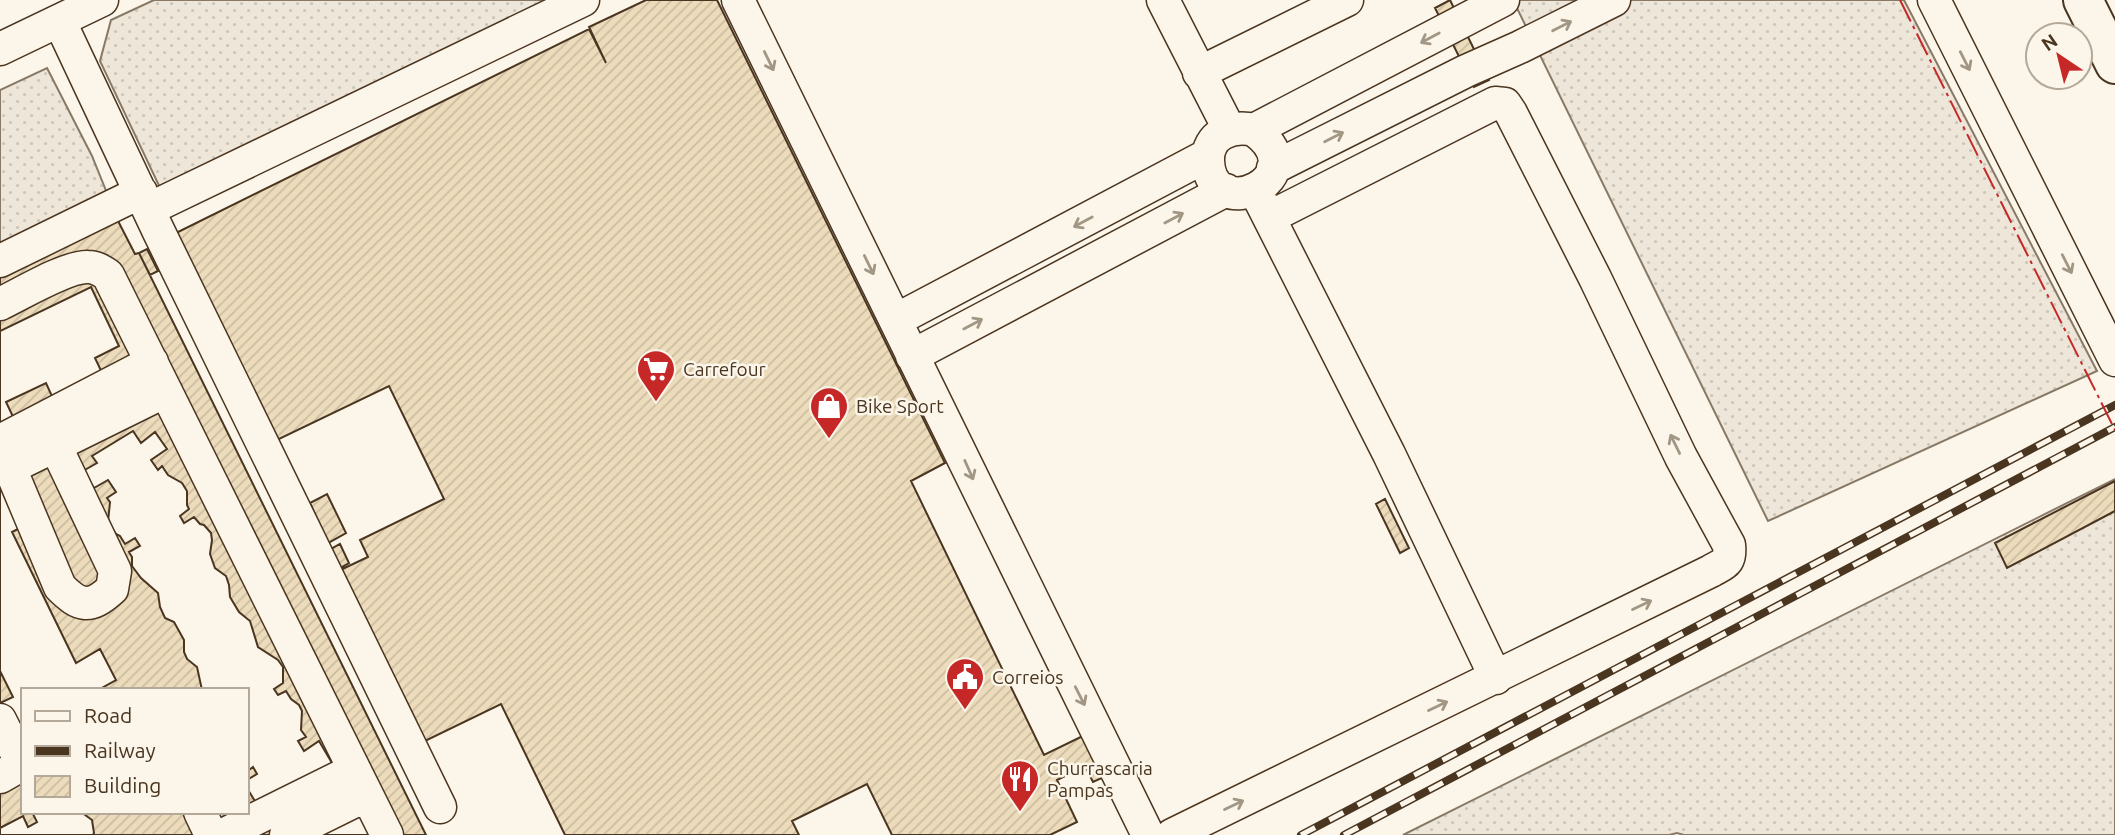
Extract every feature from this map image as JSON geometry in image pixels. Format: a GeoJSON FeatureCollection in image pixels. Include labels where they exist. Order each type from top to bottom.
{"type":"FeatureCollection","features":[{"type":"Feature","properties":{"kind":"highway"},"geometry":{"type":"LineString","coordinates":[[2083,0],[2113,58]]}},
{"type":"Feature","properties":{"kind":"street"},"geometry":{"type":"LineString","coordinates":[[0,49],[102,0]]}},
{"type":"Feature","properties":{"kind":"street"},"geometry":{"type":"LineString","coordinates":[[0,261],[145,201],[583,0]]}},
{"type":"Feature","properties":{"kind":"street"},"geometry":{"type":"LineString","coordinates":[[738,0],[1149,835]]}},
{"type":"Feature","properties":{"kind":"street"},"geometry":{"type":"LineString","coordinates":[[1163,0],[1199,73],[1241,130],[1266,139],[1273,152],[1256,192],[1394,465],[1496,678]]}},
{"type":"Feature","properties":{"kind":"street"},"geometry":{"type":"LineString","coordinates":[[1199,73],[1347,0]]}},
{"type":"Feature","properties":{"kind":"street"},"geometry":{"type":"LineString","coordinates":[[1172,835],[1711,571],[1726,562],[1730,555],[1728,545],[1681,457],[1595,278],[1505,104],[1496,103],[1256,192],[1215,182],[1209,170],[1208,155],[1219,135],[1241,130],[1503,0]]}},
{"type":"Feature","properties":{"kind":"street"},"geometry":{"type":"LineString","coordinates":[[912,356],[1256,192],[1466,71],[1615,0]]}},
{"type":"Feature","properties":{"kind":"street"},"geometry":{"type":"LineString","coordinates":[[1934,0],[2115,360]]}},
{"type":"Feature","properties":{"kind":"street"},"geometry":{"type":"LineString","coordinates":[[60,22],[440,807]]}},
{"type":"Feature","properties":{"kind":"street"},"geometry":{"type":"LineString","coordinates":[[895,320],[1208,155]]}},
{"type":"Feature","properties":{"kind":"street"},"geometry":{"type":"LineString","coordinates":[[0,304],[75,268],[89,267],[108,275],[387,835]]}},
{"type":"Feature","properties":{"kind":"street"},"geometry":{"type":"LineString","coordinates":[[55,445],[115,571],[112,589],[100,600],[88,603],[74,601],[60,587],[3,459],[4,439],[152,362]]}},
{"type":"Feature","properties":{"kind":"street"},"geometry":{"type":"LineString","coordinates":[[3,459],[55,445],[166,391]]}},
{"type":"Feature","properties":{"kind":"street"},"geometry":{"type":"LineString","coordinates":[[0,720],[13,759]]}},
{"type":"Feature","properties":{"kind":"street"},"geometry":{"type":"LineString","coordinates":[[223,835],[361,783]]}},
{"type":"Feature","properties":{"kind":"street"},"geometry":{"type":"LineString","coordinates":[[286,835],[361,783]]}},
{"type":"Feature","properties":{"kind":"street"},"geometry":{"type":"LineString","coordinates":[[201,814],[211,835]]}},
{"type":"Feature","properties":{"kind":"shaded area"},"geometry":{"type":"Polygon","coordinates":[[[154,0],[554,0],[162,192],[100,61],[111,20],[154,0]]]}},
{"type":"Feature","properties":{"kind":"shaded area"},"geometry":{"type":"Polygon","coordinates":[[[1513,0],[1904,0],[2097,371],[1768,521],[1513,0]]]}},
{"type":"Feature","properties":{"kind":"shaded area"},"geometry":{"type":"Polygon","coordinates":[[[47,68],[92,156],[115,213],[0,271],[0,90],[47,68]]]}},
{"type":"Feature","properties":{"kind":"shaded area"},"geometry":{"type":"Polygon","coordinates":[[[2115,479],[2115,835],[1403,835],[2115,479]]]}},
{"type":"Feature","properties":{"kind":"building","name":"Carrefour"},"geometry":{"type":"Polygon","coordinates":[[[646,0],[717,0],[945,463],[911,481],[1044,755],[1089,733],[1104,777],[1093,782],[1085,766],[1057,780],[1077,822],[1050,835],[892,835],[867,784],[792,821],[799,835],[565,835],[501,704],[425,741],[412,723],[416,721],[381,650],[376,652],[374,648],[379,646],[344,574],[339,577],[336,572],[368,557],[360,540],[444,499],[389,386],[277,440],[176,233],[589,29],[606,63],[589,27],[646,0]]]}},
{"type":"Feature","properties":{"kind":"building"},"geometry":{"type":"Polygon","coordinates":[[[1450,0],[1489,80],[1474,87],[1435,8],[1450,0]]]}},
{"type":"Feature","properties":{"kind":"building"},"geometry":{"type":"Polygon","coordinates":[[[116,217],[135,254],[139,253],[426,835],[0,835],[0,274],[116,217]]]}},
{"type":"Feature","properties":{"kind":"building"},"geometry":{"type":"Polygon","coordinates":[[[147,249],[158,271],[150,275],[139,253],[147,249]]]}},
{"type":"Feature","properties":{"kind":"building"},"geometry":{"type":"Polygon","coordinates":[[[91,287],[119,346],[95,358],[105,379],[55,403],[46,383],[6,402],[17,425],[0,433],[0,331],[91,287]]]}},
{"type":"Feature","properties":{"kind":"building"},"geometry":{"type":"Polygon","coordinates":[[[133,431],[141,443],[155,432],[167,449],[151,460],[158,470],[162,466],[168,475],[182,483],[187,491],[189,509],[180,516],[184,523],[194,517],[211,533],[210,554],[215,568],[226,576],[230,597],[239,612],[250,621],[258,647],[278,660],[283,667],[283,683],[274,689],[278,695],[286,691],[302,711],[301,730],[306,737],[298,741],[304,751],[319,741],[332,763],[256,803],[248,790],[248,779],[257,774],[253,767],[249,770],[248,768],[248,688],[202,688],[197,667],[187,659],[184,640],[174,622],[165,618],[158,593],[132,566],[129,552],[140,546],[135,538],[125,544],[108,522],[110,502],[107,498],[116,492],[108,480],[94,488],[83,471],[97,463],[92,456],[133,431]]]}},
{"type":"Feature","properties":{"kind":"building"},"geometry":{"type":"Polygon","coordinates":[[[2115,481],[2115,511],[2007,568],[1995,543],[2115,481]]]}},
{"type":"Feature","properties":{"kind":"building"},"geometry":{"type":"Polygon","coordinates":[[[11,483],[28,524],[12,532],[76,663],[100,649],[116,680],[102,688],[21,688],[21,731],[13,735],[0,709],[0,703],[13,697],[0,671],[0,488],[11,483]]]}},
{"type":"Feature","properties":{"kind":"building"},"geometry":{"type":"Polygon","coordinates":[[[327,494],[346,533],[328,543],[310,503],[327,494]]]}},
{"type":"Feature","properties":{"kind":"building"},"geometry":{"type":"Polygon","coordinates":[[[1385,499],[1409,548],[1400,553],[1376,504],[1385,499]]]}},
{"type":"Feature","properties":{"kind":"building"},"geometry":{"type":"Polygon","coordinates":[[[340,544],[349,563],[340,568],[331,549],[340,544]]]}},
{"type":"Feature","properties":{"kind":"building"},"geometry":{"type":"Polygon","coordinates":[[[366,809],[376,835],[315,835],[366,809]]]}},
{"type":"Feature","properties":{"kind":"building"},"geometry":{"type":"Polygon","coordinates":[[[33,814],[84,814],[92,820],[94,833],[0,835],[0,828],[23,816],[28,827],[37,822],[33,814]]]}},
{"type":"Feature","properties":{"kind":"railway"},"geometry":{"type":"LineString","coordinates":[[1301,835],[2115,405]]}},
{"type":"Feature","properties":{"kind":"railway"},"geometry":{"type":"LineString","coordinates":[[1344,835],[2115,427]]}},
{"type":"Feature","properties":{"kind":"power"},"geometry":{"type":"LineString","coordinates":[[1900,0],[2115,430]]}},
{"type":"Feature","properties":{"kind":"place","name":"Carrefour"},"geometry":{"type":"Point","coordinates":[656,403]}},
{"type":"Feature","properties":{"kind":"place","name":"Bike Sport"},"geometry":{"type":"Point","coordinates":[829,440]}},
{"type":"Feature","properties":{"kind":"place","name":"Correios"},"geometry":{"type":"Point","coordinates":[965,711]}},
{"type":"Feature","properties":{"kind":"place","name":"Churrascaria Pampas"},"geometry":{"type":"Point","coordinates":[1020,813]}}]}
